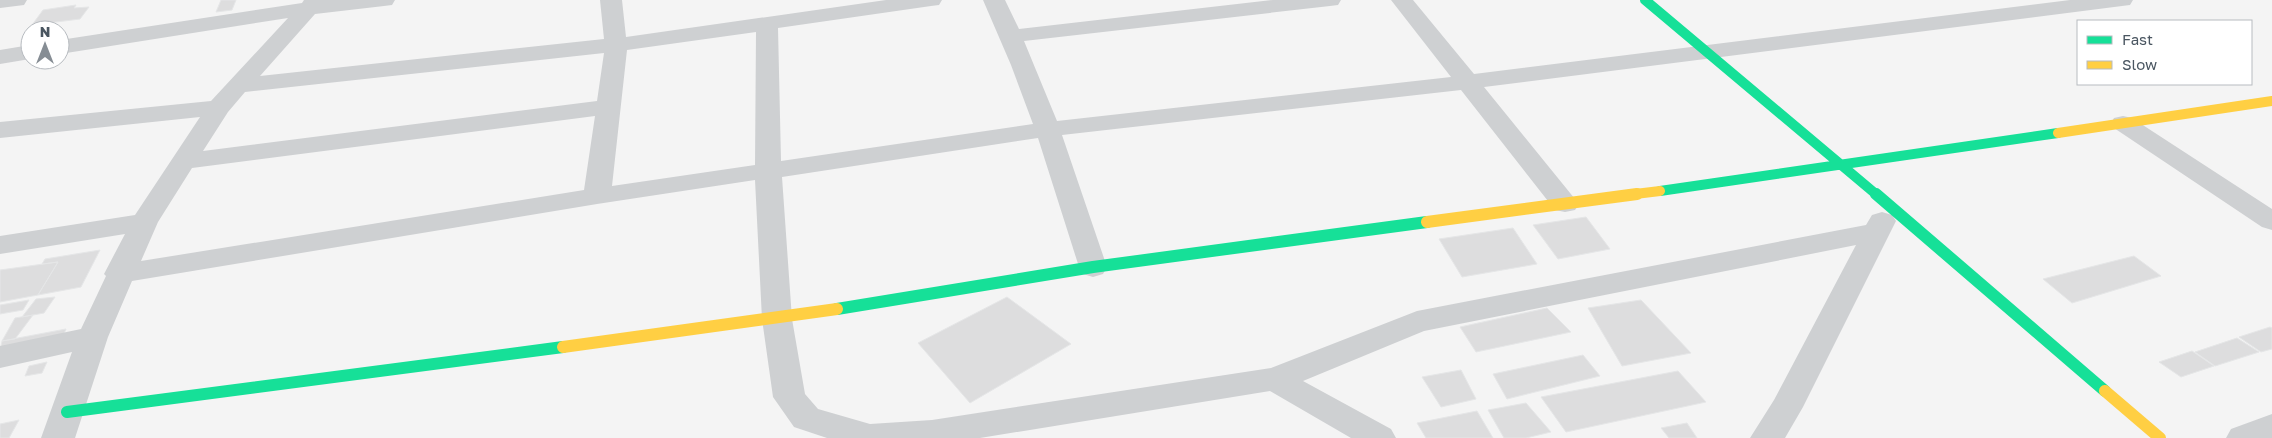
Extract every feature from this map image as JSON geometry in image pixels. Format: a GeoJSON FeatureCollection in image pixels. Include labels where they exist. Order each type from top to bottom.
{"type":"FeatureCollection","features":[{"type":"Feature","properties":{"kind":"street"},"geometry":{"type":"LineString","coordinates":[[0,2],[16,0]]}},
{"type":"Feature","properties":{"kind":"street"},"geometry":{"type":"LineString","coordinates":[[70,45],[313,4],[384,0]]}},
{"type":"Feature","properties":{"kind":"street"},"geometry":{"type":"LineString","coordinates":[[597,196],[610,107],[616,45],[611,0]]}},
{"type":"Feature","properties":{"kind":"street"},"geometry":{"type":"LineString","coordinates":[[236,86],[616,45],[932,0]]}},
{"type":"Feature","properties":{"kind":"street"},"geometry":{"type":"LineString","coordinates":[[994,0],[1012,36],[1048,128],[1093,266]]}},
{"type":"Feature","properties":{"kind":"street"},"geometry":{"type":"LineString","coordinates":[[1012,36],[1330,0]]}},
{"type":"Feature","properties":{"kind":"street"},"geometry":{"type":"LineString","coordinates":[[1402,0],[1565,204]]}},
{"type":"Feature","properties":{"kind":"street"},"geometry":{"type":"LineString","coordinates":[[1645,0],[1709,51],[1841,164],[1883,219],[2160,438]]}},
{"type":"Feature","properties":{"kind":"street"},"geometry":{"type":"LineString","coordinates":[[120,274],[597,196],[1048,128],[1468,82],[2122,0]]}},
{"type":"Feature","properties":{"kind":"street"},"geometry":{"type":"LineString","coordinates":[[58,438],[93,337],[144,222],[218,108],[236,86],[313,4]]}},
{"type":"Feature","properties":{"kind":"street"},"geometry":{"type":"LineString","coordinates":[[767,23],[768,170],[777,319],[789,397],[806,418],[870,437],[932,433],[1275,379],[1417,322],[1578,291],[1883,219]]}},
{"type":"Feature","properties":{"kind":"street"},"geometry":{"type":"LineString","coordinates":[[0,57],[20,54]]}},
{"type":"Feature","properties":{"kind":"street"},"geometry":{"type":"LineString","coordinates":[[67,412],[777,319],[1093,266],[1565,204],[2272,101]]}},
{"type":"Feature","properties":{"kind":"street"},"geometry":{"type":"LineString","coordinates":[[184,161],[610,107]]}},
{"type":"Feature","properties":{"kind":"street"},"geometry":{"type":"LineString","coordinates":[[0,130],[218,108]]}},
{"type":"Feature","properties":{"kind":"street"},"geometry":{"type":"LineString","coordinates":[[2123,123],[2272,221]]}},
{"type":"Feature","properties":{"kind":"street"},"geometry":{"type":"LineString","coordinates":[[1767,438],[1787,407],[1883,219]]}},
{"type":"Feature","properties":{"kind":"street"},"geometry":{"type":"LineString","coordinates":[[0,245],[144,222]]}},
{"type":"Feature","properties":{"kind":"street"},"geometry":{"type":"LineString","coordinates":[[0,357],[93,337]]}},
{"type":"Feature","properties":{"kind":"street"},"geometry":{"type":"LineString","coordinates":[[1275,379],[1316,404],[1379,438]]}},
{"type":"Feature","properties":{"kind":"street"},"geometry":{"type":"LineString","coordinates":[[2243,438],[2272,427]]}},
{"type":"Feature","properties":{"kind":"building"},"geometry":{"type":"Polygon","coordinates":[[[221,0],[236,0],[232,10],[216,12],[221,0]]]}},
{"type":"Feature","properties":{"kind":"building"},"geometry":{"type":"Polygon","coordinates":[[[76,5],[74,8],[89,7],[80,19],[36,20],[43,10],[76,5]]]}},
{"type":"Feature","properties":{"kind":"building"},"geometry":{"type":"Polygon","coordinates":[[[1586,217],[1610,249],[1558,259],[1533,225],[1586,217]]]}},
{"type":"Feature","properties":{"kind":"building"},"geometry":{"type":"Polygon","coordinates":[[[1513,228],[1537,264],[1462,277],[1439,239],[1513,228]]]}},
{"type":"Feature","properties":{"kind":"building"},"geometry":{"type":"Polygon","coordinates":[[[100,250],[81,287],[38,295],[58,262],[42,264],[45,259],[100,250]]]}},
{"type":"Feature","properties":{"kind":"building"},"geometry":{"type":"Polygon","coordinates":[[[2134,256],[2161,276],[2072,303],[2043,279],[2134,256]]]}},
{"type":"Feature","properties":{"kind":"building"},"geometry":{"type":"Polygon","coordinates":[[[58,262],[38,295],[0,302],[0,270],[58,262]]]}},
{"type":"Feature","properties":{"kind":"building"},"geometry":{"type":"Polygon","coordinates":[[[55,297],[44,313],[22,317],[36,299],[55,297]]]}},
{"type":"Feature","properties":{"kind":"building"},"geometry":{"type":"Polygon","coordinates":[[[1007,297],[1071,344],[970,403],[918,343],[1007,297]]]}},
{"type":"Feature","properties":{"kind":"building"},"geometry":{"type":"Polygon","coordinates":[[[29,300],[23,310],[0,314],[0,305],[29,300]]]}},
{"type":"Feature","properties":{"kind":"building"},"geometry":{"type":"Polygon","coordinates":[[[1641,300],[1691,353],[1622,366],[1588,308],[1641,300]]]}},
{"type":"Feature","properties":{"kind":"building"},"geometry":{"type":"Polygon","coordinates":[[[1547,308],[1571,332],[1476,352],[1460,327],[1547,308]]]}},
{"type":"Feature","properties":{"kind":"building"},"geometry":{"type":"Polygon","coordinates":[[[33,315],[15,339],[2,341],[15,318],[33,315]]]}},
{"type":"Feature","properties":{"kind":"building"},"geometry":{"type":"Polygon","coordinates":[[[2272,328],[2272,349],[2261,352],[2239,337],[2272,328]]]}},
{"type":"Feature","properties":{"kind":"building"},"geometry":{"type":"Polygon","coordinates":[[[66,329],[61,341],[0,351],[2,341],[66,329]]]}},
{"type":"Feature","properties":{"kind":"building"},"geometry":{"type":"Polygon","coordinates":[[[2237,338],[2259,352],[2215,366],[2195,352],[2237,338]]]}},
{"type":"Feature","properties":{"kind":"building"},"geometry":{"type":"Polygon","coordinates":[[[2192,351],[2214,366],[2181,377],[2159,362],[2192,351]]]}},
{"type":"Feature","properties":{"kind":"building"},"geometry":{"type":"Polygon","coordinates":[[[1583,355],[1600,376],[1507,399],[1493,374],[1583,355]]]}},
{"type":"Feature","properties":{"kind":"building"},"geometry":{"type":"Polygon","coordinates":[[[47,362],[42,373],[25,376],[29,366],[47,362]]]}},
{"type":"Feature","properties":{"kind":"building"},"geometry":{"type":"Polygon","coordinates":[[[1461,370],[1476,399],[1441,407],[1422,377],[1461,370]]]}},
{"type":"Feature","properties":{"kind":"building"},"geometry":{"type":"Polygon","coordinates":[[[1678,371],[1706,402],[1566,432],[1541,397],[1678,371]]]}},
{"type":"Feature","properties":{"kind":"building"},"geometry":{"type":"Polygon","coordinates":[[[1526,403],[1551,432],[1526,438],[1504,438],[1488,410],[1526,403]]]}},
{"type":"Feature","properties":{"kind":"building"},"geometry":{"type":"Polygon","coordinates":[[[1477,411],[1493,438],[1426,438],[1417,423],[1477,411]]]}},
{"type":"Feature","properties":{"kind":"building"},"geometry":{"type":"Polygon","coordinates":[[[19,420],[9,438],[0,438],[0,424],[19,420]]]}},
{"type":"Feature","properties":{"kind":"building"},"geometry":{"type":"Polygon","coordinates":[[[1687,423],[1697,438],[1669,438],[1661,428],[1687,423]]]}},
{"type":"Feature","properties":{"kind":"traffic: fast"},"geometry":{"type":"LineString","coordinates":[[1645,0],[1841,164],[2105,391]]}},
{"type":"Feature","properties":{"kind":"traffic: fast"},"geometry":{"type":"LineString","coordinates":[[1660,191],[2058,133]]}},
{"type":"Feature","properties":{"kind":"traffic: fast"},"geometry":{"type":"LineString","coordinates":[[837,309],[1093,267],[1427,222]]}},
{"type":"Feature","properties":{"kind":"traffic: fast"},"geometry":{"type":"LineString","coordinates":[[67,412],[563,347]]}},
{"type":"Feature","properties":{"kind":"traffic: slow"},"geometry":{"type":"LineString","coordinates":[[2058,133],[2272,101]]}},
{"type":"Feature","properties":{"kind":"traffic: slow"},"geometry":{"type":"LineString","coordinates":[[1427,222],[1660,191]]}},
{"type":"Feature","properties":{"kind":"traffic: slow"},"geometry":{"type":"LineString","coordinates":[[563,347],[837,309]]}},
{"type":"Feature","properties":{"kind":"traffic: slow"},"geometry":{"type":"LineString","coordinates":[[2105,391],[2160,438]]}}]}
